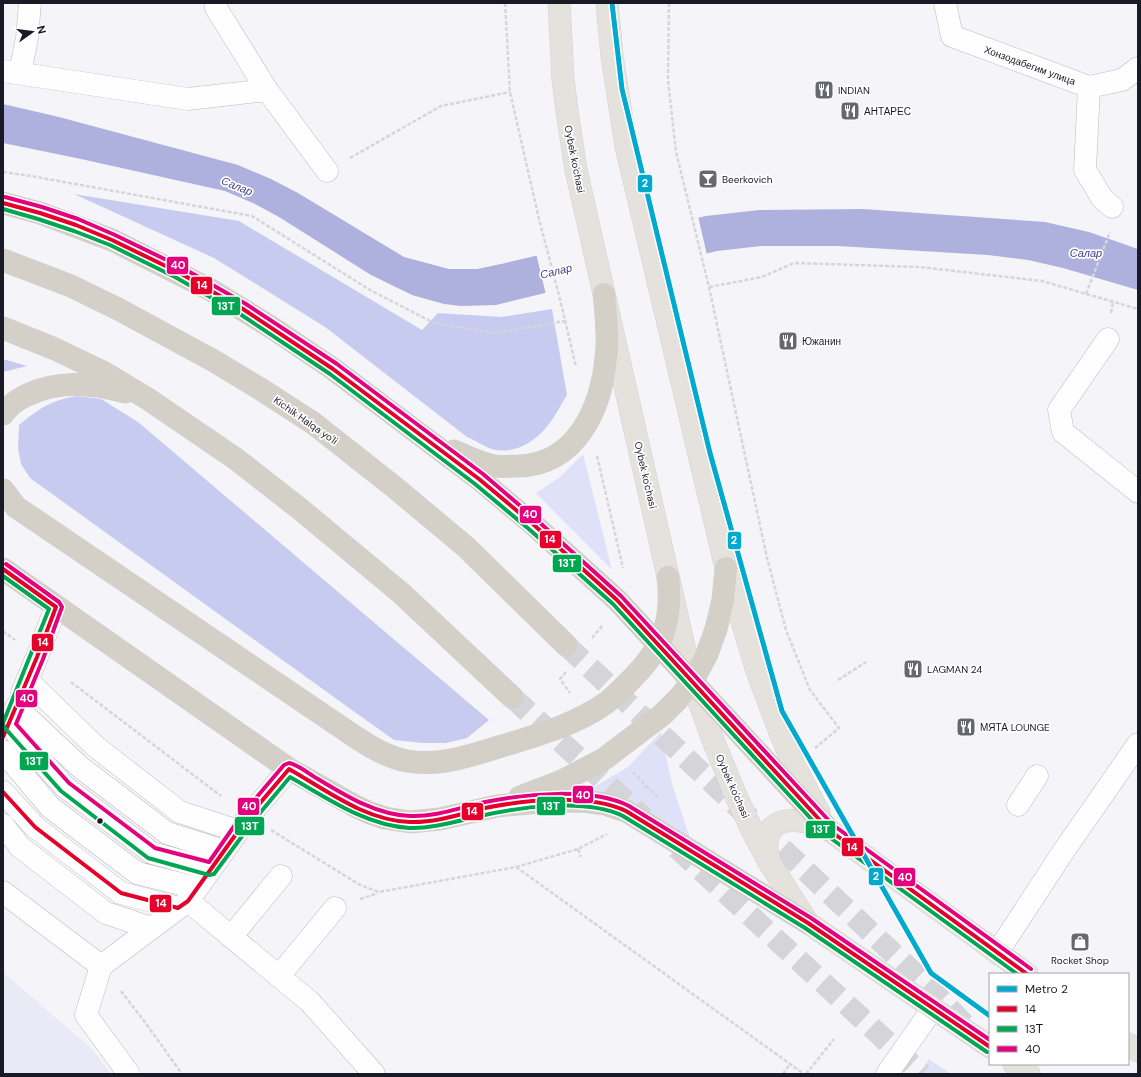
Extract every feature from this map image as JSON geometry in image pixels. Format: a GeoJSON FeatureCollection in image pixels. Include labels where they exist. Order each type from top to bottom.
{"type":"FeatureCollection","features":[{"type":"Feature","properties":{"kind":"highway"},"geometry":{"type":"LineString","coordinates":[[3,203],[40,213],[104,237],[211,290],[320,360],[479,479],[534,524],[617,600],[829,830]]}},
{"type":"Feature","properties":{"kind":"highway","name":"Kichik Halqa yo'li"},"geometry":{"type":"LineString","coordinates":[[3,260],[71,286],[120,310],[220,364],[313,423],[393,486],[466,547],[566,645]]}},
{"type":"Feature","properties":{"kind":"highway"},"geometry":{"type":"LineString","coordinates":[[395,416],[454,451],[479,462],[494,466],[525,466],[546,460],[556,455],[570,445],[582,431],[595,406],[607,356],[607,325],[604,294]]}},
{"type":"Feature","properties":{"kind":"highway"},"geometry":{"type":"LineString","coordinates":[[3,328],[55,349],[103,372],[148,398],[230,455],[300,509],[401,593],[512,697]]}},
{"type":"Feature","properties":{"kind":"highway"},"geometry":{"type":"LineString","coordinates":[[3,414],[13,403],[22,397],[41,389],[64,384],[110,388],[148,398]]}},
{"type":"Feature","properties":{"kind":"highway"},"geometry":{"type":"LineString","coordinates":[[3,490],[16,507],[368,746],[407,761],[426,763],[447,761],[487,751],[568,723],[587,714],[606,702],[646,664],[659,645],[665,629],[668,612],[670,594],[668,576]]}},
{"type":"Feature","properties":{"kind":"highway"},"geometry":{"type":"LineString","coordinates":[[497,806],[562,781],[604,759],[662,715],[692,682],[707,654],[716,629],[722,600],[726,568]]}},
{"type":"Feature","properties":{"kind":"highway"},"geometry":{"type":"LineString","coordinates":[[3,569],[289,769],[355,806],[385,818],[410,822],[440,819],[497,806],[541,802],[576,801],[594,802],[613,806],[626,811],[808,923]]}},
{"type":"Feature","properties":{"kind":"main road","name":"Oybek ko'chasi"},"geometry":{"type":"LineString","coordinates":[[559,3],[560,46],[566,111],[576,170],[692,682],[713,740],[736,796],[769,862],[808,923]]}},
{"type":"Feature","properties":{"kind":"main road"},"geometry":{"type":"LineString","coordinates":[[607,3],[612,56],[620,116],[626,146],[726,568],[751,650],[781,735],[794,765],[829,830]]}},
{"type":"Feature","properties":{"kind":"main road"},"geometry":{"type":"LineString","coordinates":[[769,862],[766,844],[768,834],[774,826],[780,822],[791,820],[803,820],[816,824],[829,830],[1027,973]]}},
{"type":"Feature","properties":{"kind":"main road"},"geometry":{"type":"LineString","coordinates":[[808,923],[989,1046]]}},
{"type":"Feature","properties":{"kind":"main road"},"geometry":{"type":"LineString","coordinates":[[1129,1045],[1138,1051]]}},
{"type":"Feature","properties":{"kind":"main road"},"geometry":{"type":"LineString","coordinates":[[1016,1065],[1029,1074]]}},
{"type":"Feature","properties":{"kind":"street"},"geometry":{"type":"LineString","coordinates":[[30,3],[27,38],[12,72],[188,99],[267,90]]}},
{"type":"Feature","properties":{"kind":"street"},"geometry":{"type":"LineString","coordinates":[[216,3],[216,8],[267,90],[327,171]]}},
{"type":"Feature","properties":{"kind":"street","name":"Хонзодабегим улица"},"geometry":{"type":"LineString","coordinates":[[945,3],[952,36],[1089,87]]}},
{"type":"Feature","properties":{"kind":"street"},"geometry":{"type":"LineString","coordinates":[[1112,207],[1102,198],[1085,170],[1089,87],[1122,80],[1138,68]]}},
{"type":"Feature","properties":{"kind":"street"},"geometry":{"type":"LineString","coordinates":[[1108,339],[1059,410],[1062,432],[1138,492]]}},
{"type":"Feature","properties":{"kind":"street"},"geometry":{"type":"LineString","coordinates":[[9,723],[56,607]]}},
{"type":"Feature","properties":{"kind":"street"},"geometry":{"type":"LineString","coordinates":[[27,680],[96,748],[180,812],[238,831]]}},
{"type":"Feature","properties":{"kind":"street"},"geometry":{"type":"LineString","coordinates":[[9,723],[80,767],[167,832],[224,851]]}},
{"type":"Feature","properties":{"kind":"street"},"geometry":{"type":"LineString","coordinates":[[9,723],[65,787],[152,853],[211,869]]}},
{"type":"Feature","properties":{"kind":"street"},"geometry":{"type":"LineString","coordinates":[[3,751],[50,807],[137,872],[188,899],[310,1002],[374,1074]]}},
{"type":"Feature","properties":{"kind":"street"},"geometry":{"type":"LineString","coordinates":[[997,952],[1063,852],[1136,752]]}},
{"type":"Feature","properties":{"kind":"street"},"geometry":{"type":"LineString","coordinates":[[129,1074],[86,1015],[101,966],[188,899],[248,816],[289,769]]}},
{"type":"Feature","properties":{"kind":"street"},"geometry":{"type":"LineString","coordinates":[[1018,805],[1037,776]]}},
{"type":"Feature","properties":{"kind":"street"},"geometry":{"type":"LineString","coordinates":[[3,792],[35,827],[121,893],[188,899]]}},
{"type":"Feature","properties":{"kind":"street"},"geometry":{"type":"LineString","coordinates":[[3,825],[20,847],[106,913],[151,928]]}},
{"type":"Feature","properties":{"kind":"street"},"geometry":{"type":"LineString","coordinates":[[232,937],[281,876]]}},
{"type":"Feature","properties":{"kind":"street"},"geometry":{"type":"LineString","coordinates":[[3,892],[101,966]]}},
{"type":"Feature","properties":{"kind":"street"},"geometry":{"type":"LineString","coordinates":[[279,976],[336,908]]}},
{"type":"Feature","properties":{"kind":"street"},"geometry":{"type":"LineString","coordinates":[[887,1074],[933,1008]]}},
{"type":"Feature","properties":{"kind":"path"},"geometry":{"type":"LineString","coordinates":[[505,3],[510,92],[544,239],[561,303]]}},
{"type":"Feature","properties":{"kind":"path"},"geometry":{"type":"LineString","coordinates":[[669,3],[668,80],[676,152],[709,287],[767,558],[786,630],[810,690],[839,728]]}},
{"type":"Feature","properties":{"kind":"path"},"geometry":{"type":"LineString","coordinates":[[327,171],[442,106],[510,92]]}},
{"type":"Feature","properties":{"kind":"path"},"geometry":{"type":"LineString","coordinates":[[3,172],[252,216],[370,290],[434,323],[494,333],[565,321]]}},
{"type":"Feature","properties":{"kind":"path"},"geometry":{"type":"LineString","coordinates":[[1086,294],[1110,231]]}},
{"type":"Feature","properties":{"kind":"path"},"geometry":{"type":"LineString","coordinates":[[709,287],[762,277],[794,263],[945,269],[1042,281],[1138,308]]}},
{"type":"Feature","properties":{"kind":"path"},"geometry":{"type":"LineString","coordinates":[[838,680],[866,662]]}},
{"type":"Feature","properties":{"kind":"path"},"geometry":{"type":"LineString","coordinates":[[578,849],[581,857]]}},
{"type":"Feature","properties":{"kind":"path"},"geometry":{"type":"LineString","coordinates":[[516,867],[806,1074],[834,1039]]}},
{"type":"Feature","properties":{"kind":"path"},"geometry":{"type":"LineString","coordinates":[[101,966],[147,1025],[182,1074]]}},
{"type":"Feature","properties":{"kind":"path"},"geometry":{"type":"LineString","coordinates":[[783,1074],[790,1064]]}},
{"type":"Feature","properties":{"kind":"shaded area"},"geometry":{"type":"Polygon","coordinates":[[[74,194],[239,221],[422,330],[438,313],[501,317],[552,309],[567,395],[548,425],[540,434],[527,444],[505,451],[489,448],[467,437],[325,327],[214,258],[74,194]]]}},
{"type":"Feature","properties":{"kind":"shaded area"},"geometry":{"type":"Polygon","coordinates":[[[3,359],[27,366],[3,372],[3,359]]]}},
{"type":"Feature","properties":{"kind":"shaded area"},"geometry":{"type":"Polygon","coordinates":[[[77,396],[101,399],[138,422],[489,720],[467,738],[446,743],[423,743],[394,740],[30,478],[21,464],[18,448],[19,425],[45,406],[59,400],[77,396]]]}},
{"type":"Feature","properties":{"kind":"shaded area"},"geometry":{"type":"Polygon","coordinates":[[[583,454],[612,570],[536,493],[560,477],[583,454]]]}},
{"type":"Feature","properties":{"kind":"shaded area"},"geometry":{"type":"Polygon","coordinates":[[[661,732],[672,784],[690,838],[642,808],[616,797],[589,790],[628,767],[661,732]]]}},
{"type":"Feature","properties":{"kind":"shaded area"},"geometry":{"type":"Polygon","coordinates":[[[3,972],[93,1050],[111,1074],[3,1074],[3,972]]]}},
{"type":"Feature","properties":{"kind":"shaded area"},"geometry":{"type":"Polygon","coordinates":[[[929,1059],[951,1074],[919,1074],[929,1059]]]}},
{"type":"Feature","properties":{"kind":"water","name":"Салар"},"geometry":{"type":"Polygon","coordinates":[[[3,104],[59,117],[238,165],[271,179],[298,193],[404,257],[449,269],[477,269],[706,216],[759,210],[863,209],[1045,222],[1089,232],[1138,249],[1138,290],[1063,268],[1028,260],[988,255],[838,246],[761,246],[717,251],[496,305],[461,306],[444,304],[412,295],[371,275],[279,217],[255,204],[225,191],[3,143],[3,104]]]}},
{"type":"Feature","properties":{"kind":"pier"},"geometry":{"type":"Polygon","coordinates":[[[698,216],[707,255],[546,295],[536,253],[698,216]]]}},
{"type":"Feature","properties":{"kind":"tunnel"},"geometry":{"type":"LineString","coordinates":[[566,645],[930,988],[964,1024]]}},
{"type":"Feature","properties":{"kind":"tunnel"},"geometry":{"type":"LineString","coordinates":[[512,697],[644,818]]}},
{"type":"Feature","properties":{"kind":"tunnel"},"geometry":{"type":"LineString","coordinates":[[677,848],[922,1074]]}},
{"type":"Feature","properties":{"kind":"metro line","name":"2"},"geometry":{"type":"LineString","coordinates":[[612,3],[622,89],[710,453],[782,711],[931,973],[989,1015]]}},
{"type":"Feature","properties":{"kind":"transit line","name":"40"},"geometry":{"type":"LineString","coordinates":[[5,197],[78,219],[181,267],[246,304],[337,364],[483,474],[538,521],[621,596],[833,825],[1031,969]]}},
{"type":"Feature","properties":{"kind":"transit line","name":"14"},"geometry":{"type":"LineString","coordinates":[[3,203],[76,225],[112,240],[178,272],[243,309],[333,369],[479,479],[534,525],[617,600],[829,830],[1026,973]]}},
{"type":"Feature","properties":{"kind":"transit line","name":"13Т"},"geometry":{"type":"LineString","coordinates":[[3,209],[74,231],[110,245],[175,277],[240,314],[330,374],[475,484],[530,530],[613,604],[825,834],[1016,973]]}},
{"type":"Feature","properties":{"kind":"transit line","name":"40"},"geometry":{"type":"LineString","coordinates":[[6,564],[59,602],[62,607],[43,659],[16,724],[69,783],[155,848],[209,862],[244,812],[284,765],[289,763],[362,804],[398,815],[429,815],[501,799],[539,795],[578,794],[614,800],[629,806],[811,918],[989,1039]]}},
{"type":"Feature","properties":{"kind":"transit line","name":"14"},"geometry":{"type":"LineString","coordinates":[[3,569],[56,607],[37,657],[3,737]]}},
{"type":"Feature","properties":{"kind":"transit line","name":"13Т"},"geometry":{"type":"LineString","coordinates":[[3,576],[49,609],[3,723],[4,727],[61,791],[148,858],[209,875],[214,874],[254,820],[290,777],[332,802],[362,816],[377,822],[409,828],[436,826],[496,813],[533,807],[572,806],[608,810],[623,816],[805,928],[987,1052]]}},
{"type":"Feature","properties":{"kind":"transit line","name":"14"},"geometry":{"type":"LineString","coordinates":[[3,792],[35,827],[121,893],[178,908],[188,901],[249,816],[289,769],[332,795],[362,810],[378,816],[410,822],[448,818],[485,808],[537,801],[575,800],[611,805],[626,811],[808,923],[989,1046]]}},
{"type":"Feature","properties":{"kind":"place","name":"INDIAN"},"geometry":{"type":"Point","coordinates":[824,90]}},
{"type":"Feature","properties":{"kind":"place","name":"АНТАРЕС"},"geometry":{"type":"Point","coordinates":[850,111]}},
{"type":"Feature","properties":{"kind":"place","name":"Beerkovich"},"geometry":{"type":"Point","coordinates":[708,179]}},
{"type":"Feature","properties":{"kind":"place","name":"Южанин"},"geometry":{"type":"Point","coordinates":[788,341]}},
{"type":"Feature","properties":{"kind":"place","name":"LAGMAN 24"},"geometry":{"type":"Point","coordinates":[913,669]}},
{"type":"Feature","properties":{"kind":"place","name":"МЯТА LOUNGE"},"geometry":{"type":"Point","coordinates":[966,727]}},
{"type":"Feature","properties":{"kind":"place","name":"Rocket Shop"},"geometry":{"type":"Point","coordinates":[1080,942]}}]}
